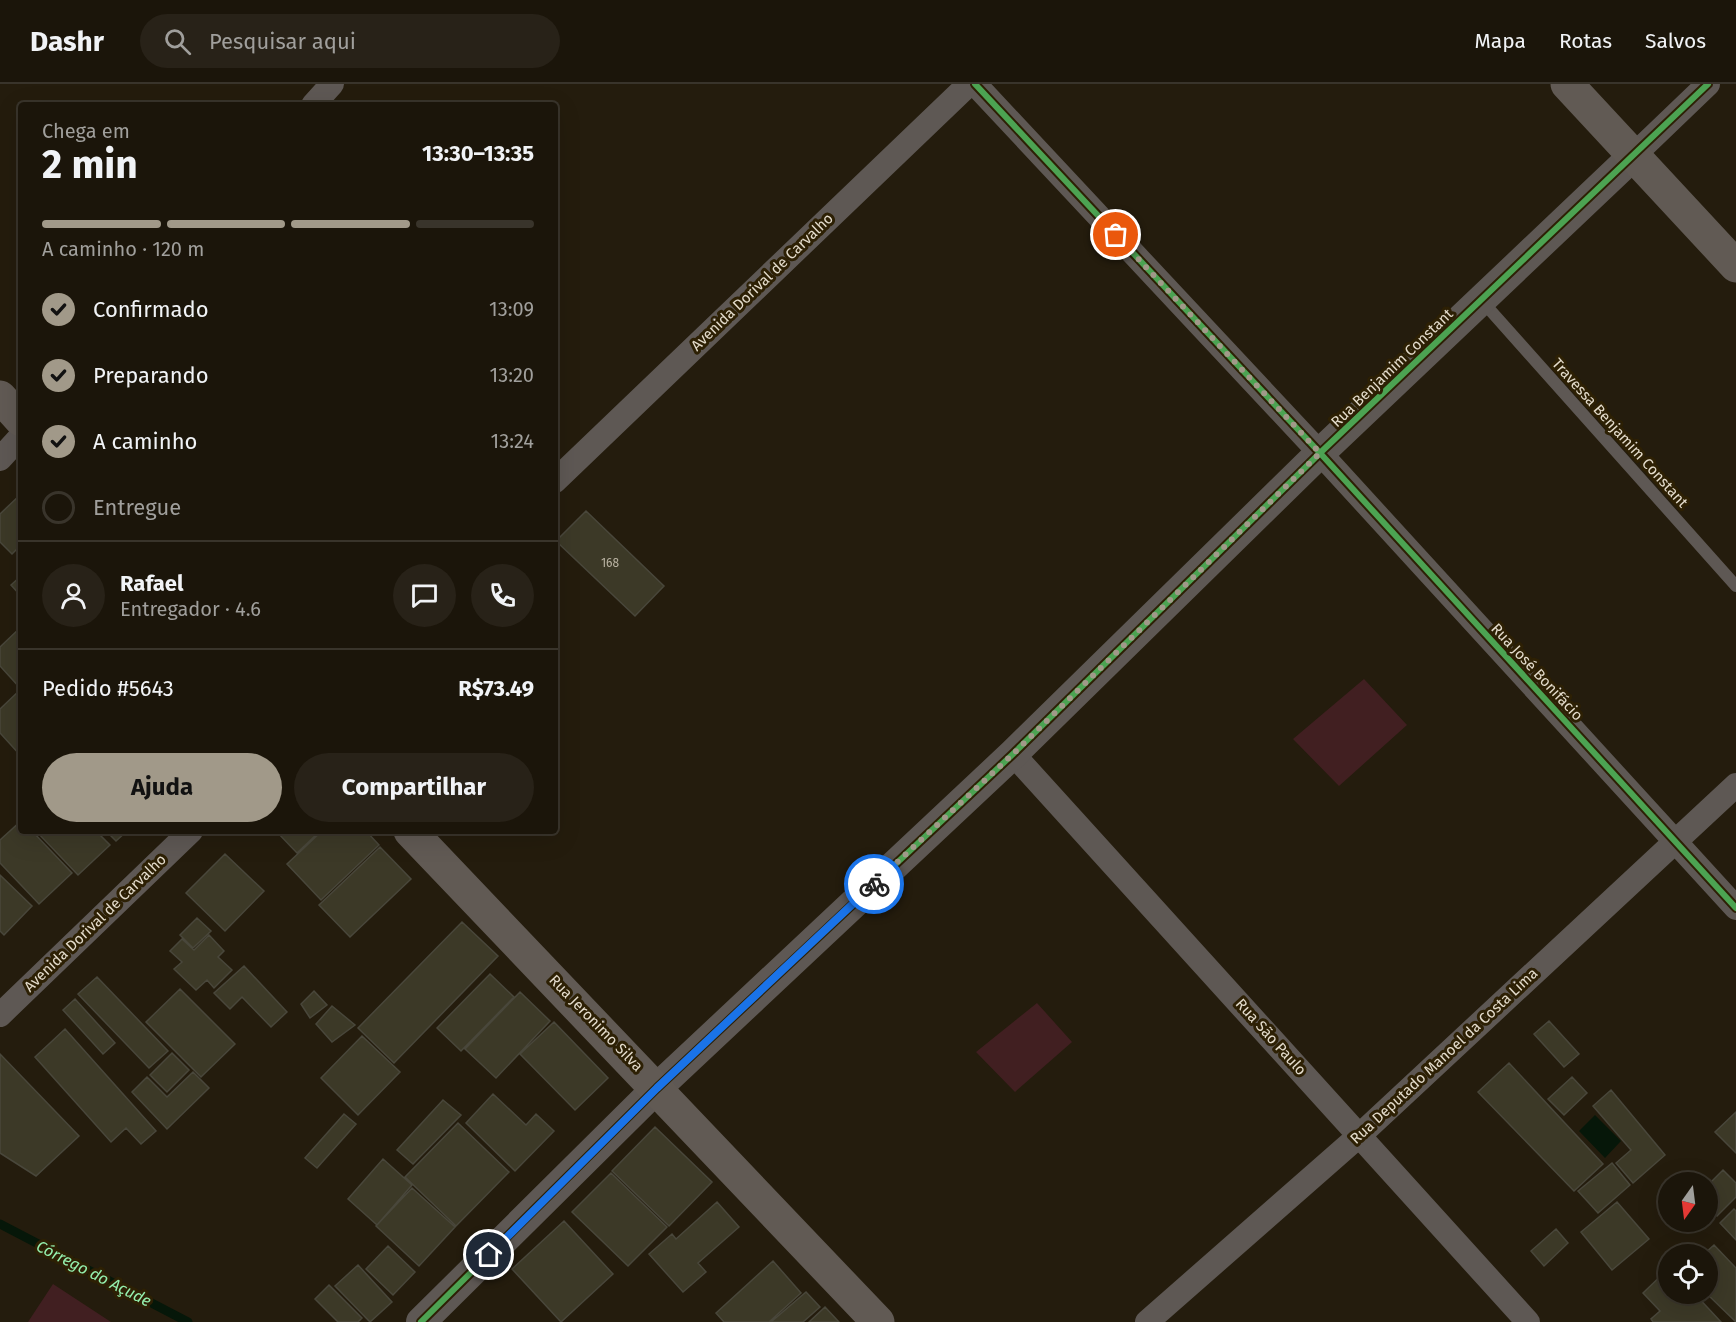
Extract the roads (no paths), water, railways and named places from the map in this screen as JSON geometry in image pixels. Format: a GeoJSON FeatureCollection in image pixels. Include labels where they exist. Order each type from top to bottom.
{"type":"FeatureCollection","features":[{"type":"Feature","properties":{"kind":"main road"},"geometry":{"type":"LineString","coordinates":[[1567,84],[1736,266]]}},
{"type":"Feature","properties":{"kind":"main road"},"geometry":{"type":"LineString","coordinates":[[0,397],[18,417]]}},
{"type":"Feature","properties":{"kind":"main road","name":"Rua Jeronimo Silva"},"geometry":{"type":"LineString","coordinates":[[413,834],[878,1322]]}},
{"type":"Feature","properties":{"kind":"street"},"geometry":{"type":"LineString","coordinates":[[317,102],[332,84]]}},
{"type":"Feature","properties":{"kind":"street","name":"Avenida Dorival de Carvalho"},"geometry":{"type":"LineString","coordinates":[[558,478],[969,84]]}},
{"type":"Feature","properties":{"kind":"street","name":"Rua José Bonifácio"},"geometry":{"type":"LineString","coordinates":[[975,84],[1320,453],[1736,908]]}},
{"type":"Feature","properties":{"kind":"street","name":"Rua Benjamim Constant"},"geometry":{"type":"LineString","coordinates":[[421,1322],[657,1088],[1013,754],[1320,453],[1708,84]]}},
{"type":"Feature","properties":{"kind":"street"},"geometry":{"type":"LineString","coordinates":[[0,459],[18,439]]}},
{"type":"Feature","properties":{"kind":"street","name":"Rua São Paulo"},"geometry":{"type":"LineString","coordinates":[[1013,754],[1528,1322]]}},
{"type":"Feature","properties":{"kind":"street","name":"Rua Deputado Manoel da Costa Lima"},"geometry":{"type":"LineString","coordinates":[[1147,1322],[1360,1135],[1736,785]]}},
{"type":"Feature","properties":{"kind":"street","name":"Avenida Dorival de Carvalho"},"geometry":{"type":"LineString","coordinates":[[0,1015],[188,834]]}},
{"type":"Feature","properties":{"kind":"lane","name":"Travessa Benjamim Constant"},"geometry":{"type":"LineString","coordinates":[[1481,300],[1736,586]]}},
{"type":"Feature","properties":{"kind":"waterway","name":"Córrego do Açude"},"geometry":{"type":"LineString","coordinates":[[0,1224],[188,1322]]}}]}
